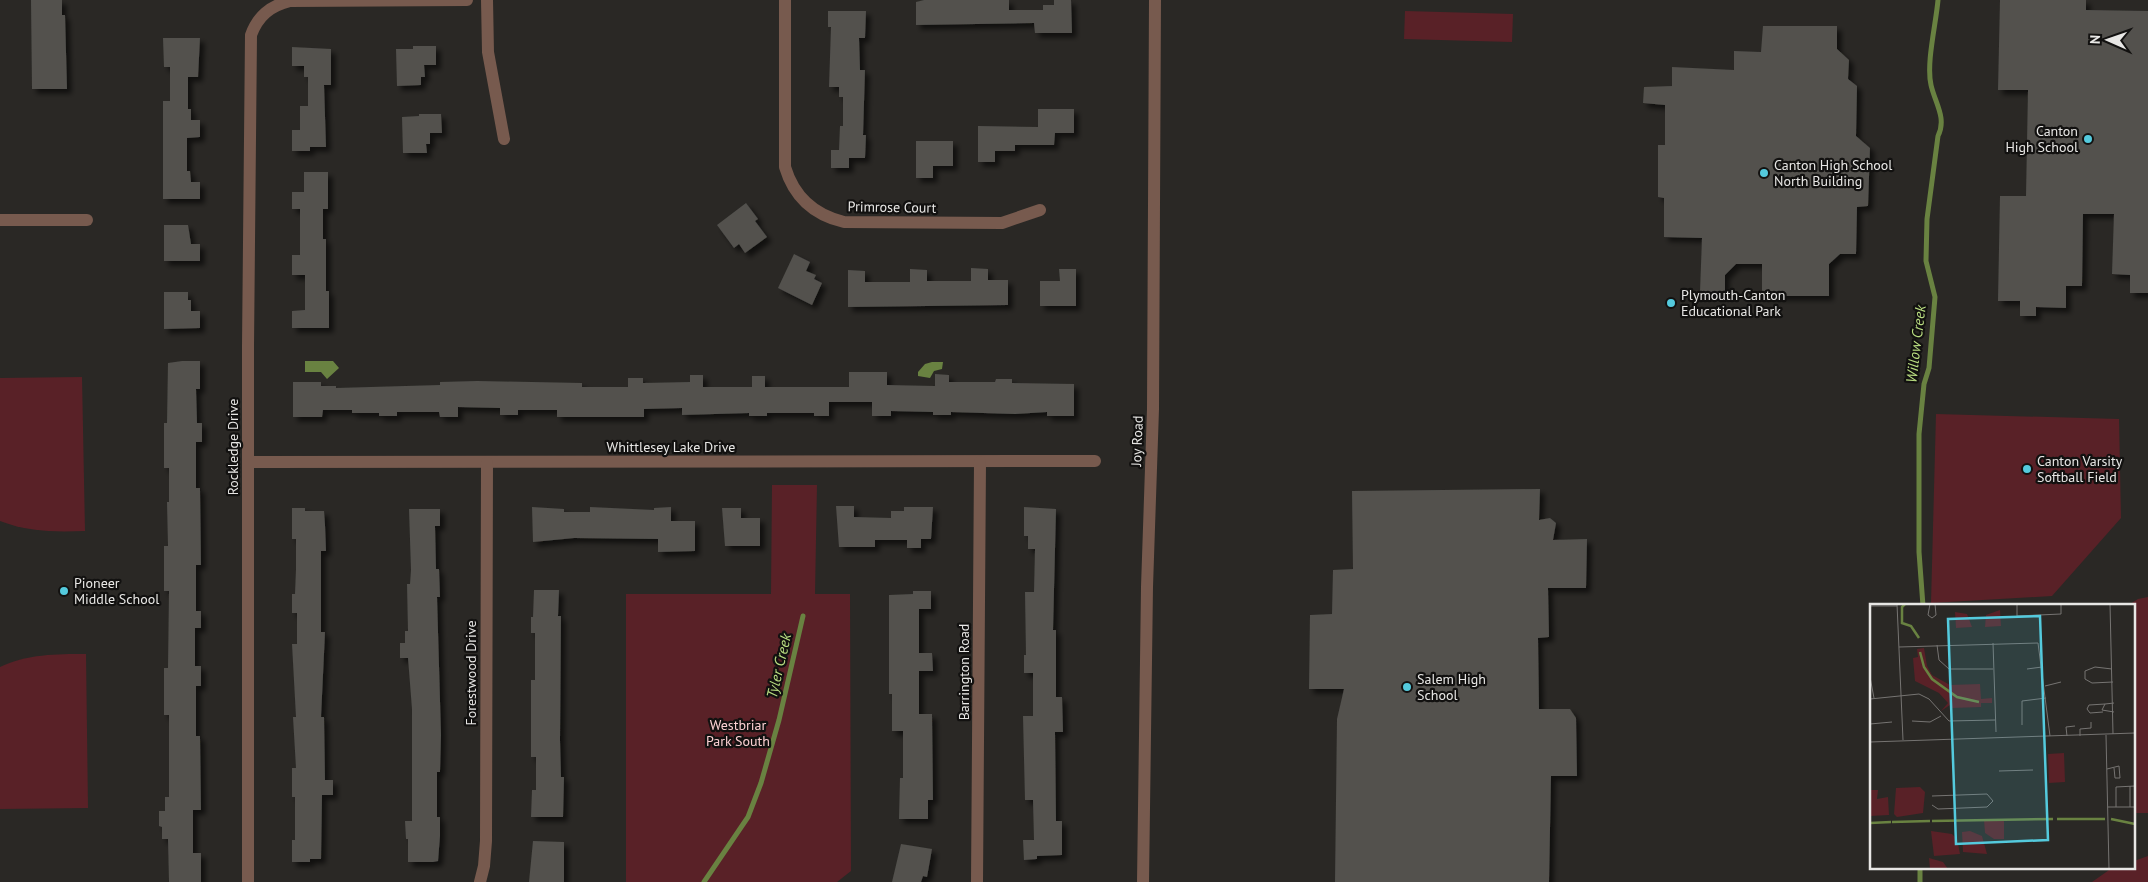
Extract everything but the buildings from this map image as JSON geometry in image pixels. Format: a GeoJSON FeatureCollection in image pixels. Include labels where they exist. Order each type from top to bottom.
{"type":"FeatureCollection","features":[{"type":"Feature","properties":{"kind":"street","name":"Rockledge Drive"},"geometry":{"type":"LineString","coordinates":[[248,882],[249,47],[254,26],[270,8],[290,1],[467,0]]}},
{"type":"Feature","properties":{"kind":"street"},"geometry":{"type":"LineString","coordinates":[[487,0],[488,52],[504,139]]}},
{"type":"Feature","properties":{"kind":"street","name":"Primrose Court"},"geometry":{"type":"LineString","coordinates":[[784,0],[784,156],[788,178],[805,203],[830,219],[844,222],[1002,223],[1040,210]]}},
{"type":"Feature","properties":{"kind":"street","name":"Joy Road"},"geometry":{"type":"LineString","coordinates":[[1143,882],[1147,596],[1153,409],[1155,0]]}},
{"type":"Feature","properties":{"kind":"street"},"geometry":{"type":"LineString","coordinates":[[0,220],[87,220]]}},
{"type":"Feature","properties":{"kind":"street","name":"Whittlesey Lake Drive"},"geometry":{"type":"LineString","coordinates":[[248,462],[1095,461]]}},
{"type":"Feature","properties":{"kind":"street","name":"Barrington Road"},"geometry":{"type":"LineString","coordinates":[[976,882],[980,462]]}},
{"type":"Feature","properties":{"kind":"street","name":"Forestwood Drive"},"geometry":{"type":"LineString","coordinates":[[480,882],[484,866],[486,841],[487,463]]}},
{"type":"Feature","properties":{"kind":"green space"},"geometry":{"type":"Polygon","coordinates":[[[1405,11],[1513,14],[1512,42],[1404,39],[1405,11]]]}},
{"type":"Feature","properties":{"kind":"green space"},"geometry":{"type":"Polygon","coordinates":[[[82,377],[85,531],[42,531],[10,525],[0,521],[0,378],[82,377]]]}},
{"type":"Feature","properties":{"kind":"green space","name":"Canton Varsity Softball Field"},"geometry":{"type":"Polygon","coordinates":[[[1936,414],[2119,419],[2121,518],[2052,596],[1931,603],[1936,414]]]}},
{"type":"Feature","properties":{"kind":"green space","name":"Westbriar Park South"},"geometry":{"type":"Polygon","coordinates":[[[772,485],[817,485],[815,594],[850,594],[851,871],[837,882],[626,882],[626,594],[771,594],[772,485]]]}},
{"type":"Feature","properties":{"kind":"green space"},"geometry":{"type":"Polygon","coordinates":[[[2148,597],[2148,813],[2136,813],[2136,604],[2130,604],[2138,599],[2148,597]]]}},
{"type":"Feature","properties":{"kind":"green space"},"geometry":{"type":"Polygon","coordinates":[[[86,654],[88,808],[0,809],[0,667],[31,657],[86,654]]]}},
{"type":"Feature","properties":{"kind":"green space"},"geometry":{"type":"Polygon","coordinates":[[[2148,856],[2148,882],[2092,882],[2109,870],[2136,870],[2136,860],[2148,856]]]}},
{"type":"Feature","properties":{"kind":"shaded area"},"geometry":{"type":"Polygon","coordinates":[[[305,361],[333,361],[339,368],[327,379],[321,372],[305,372],[305,361]]]}},
{"type":"Feature","properties":{"kind":"shaded area"},"geometry":{"type":"Polygon","coordinates":[[[943,362],[942,369],[934,371],[930,378],[918,376],[918,372],[925,364],[943,362]]]}},
{"type":"Feature","properties":{"kind":"waterway","name":"Willow Creek"},"geometry":{"type":"LineString","coordinates":[[1923,604],[1919,552],[1919,434],[1924,384],[1929,368],[1935,297],[1926,261],[1927,219],[1941,123],[1930,76],[1930,55],[1938,0]]}},
{"type":"Feature","properties":{"kind":"waterway","name":"Tyler Creek"},"geometry":{"type":"LineString","coordinates":[[704,882],[748,817],[761,783],[779,720],[803,616]]}},
{"type":"Feature","properties":{"kind":"waterway","name":"Willow Creek"},"geometry":{"type":"LineString","coordinates":[[1920,870],[1920,882]]}},
{"type":"Feature","properties":{"kind":"place","name":"Canton High School"},"geometry":{"type":"Point","coordinates":[2088,139]}},
{"type":"Feature","properties":{"kind":"place","name":"Canton High School North Building"},"geometry":{"type":"Point","coordinates":[1764,173]}},
{"type":"Feature","properties":{"kind":"place","name":"Plymouth-Canton Educational Park"},"geometry":{"type":"Point","coordinates":[1671,303]}},
{"type":"Feature","properties":{"kind":"place","name":"Canton Varsity Softball Field"},"geometry":{"type":"Point","coordinates":[2027,469]}},
{"type":"Feature","properties":{"kind":"place","name":"Pioneer Middle School"},"geometry":{"type":"Point","coordinates":[64,591]}},
{"type":"Feature","properties":{"kind":"place","name":"Salem High School"},"geometry":{"type":"Point","coordinates":[1407,687]}}]}
